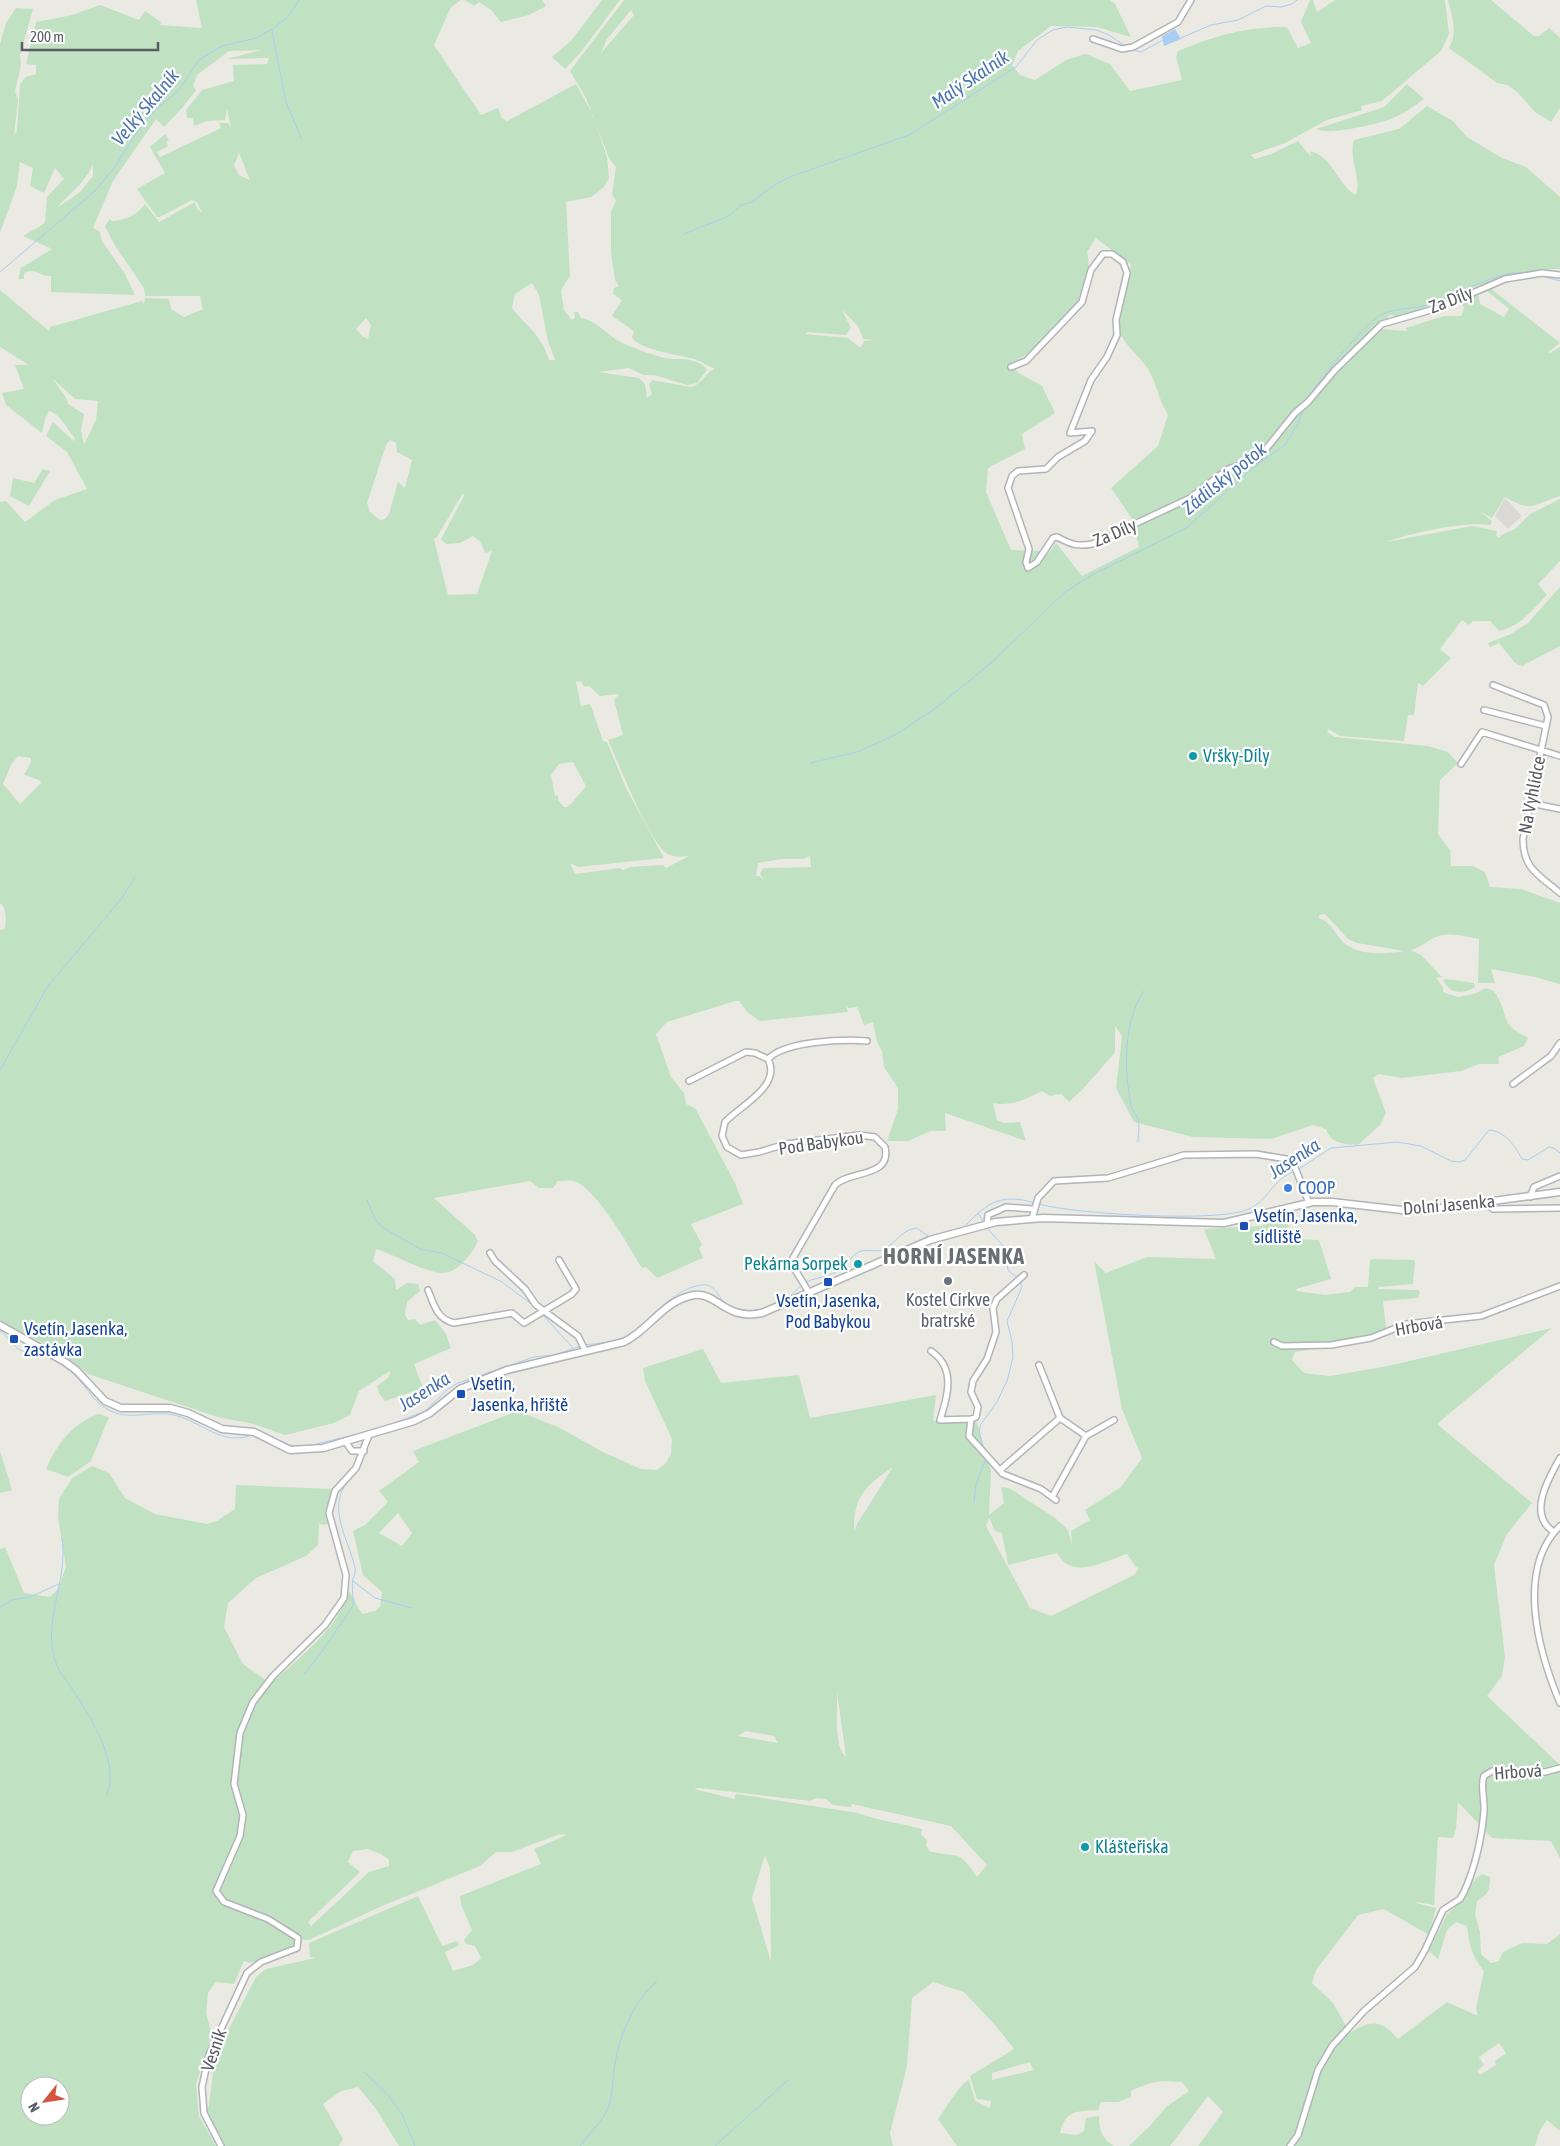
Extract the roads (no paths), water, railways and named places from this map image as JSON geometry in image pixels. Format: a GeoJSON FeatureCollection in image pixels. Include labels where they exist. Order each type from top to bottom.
{"type":"FeatureCollection","features":[{"type":"Feature","properties":{"kind":"street"},"geometry":{"type":"LineString","coordinates":[[1093,39],[1122,49],[1133,47],[1178,22],[1191,0]]}},
{"type":"Feature","properties":{"kind":"street","name":"Za Díly"},"geometry":{"type":"LineString","coordinates":[[1011,367],[1026,361],[1082,302],[1091,270],[1103,254],[1112,254],[1123,262],[1127,273],[1116,320],[1117,335],[1107,357],[1091,380],[1070,433],[1092,431],[1085,441],[1058,457],[1046,469],[1018,471],[1012,476],[1008,488],[1024,527],[1029,549],[1026,562],[1028,568],[1037,562],[1052,538],[1057,536],[1068,544],[1078,546],[1092,544],[1190,498],[1228,469],[1258,459],[1301,407],[1308,402],[1335,370],[1382,324],[1438,308],[1505,279],[1542,273],[1560,275]]}},
{"type":"Feature","properties":{"kind":"street","name":"Na Vyhlídce"},"geometry":{"type":"LineString","coordinates":[[1492,685],[1544,705],[1548,711],[1523,838],[1523,851],[1526,864],[1560,893]]}},
{"type":"Feature","properties":{"kind":"street"},"geometry":{"type":"LineString","coordinates":[[1484,710],[1546,726]]}},
{"type":"Feature","properties":{"kind":"street"},"geometry":{"type":"LineString","coordinates":[[1461,764],[1482,732],[1560,756]]}},
{"type":"Feature","properties":{"kind":"street"},"geometry":{"type":"LineString","coordinates":[[1530,802],[1560,809]]}},
{"type":"Feature","properties":{"kind":"street"},"geometry":{"type":"LineString","coordinates":[[689,1081],[746,1052],[755,1052],[768,1059],[782,1049],[814,1044],[864,1041],[862,1032]]}},
{"type":"Feature","properties":{"kind":"street"},"geometry":{"type":"LineString","coordinates":[[1513,1084],[1551,1056],[1560,1043]]}},
{"type":"Feature","properties":{"kind":"street","name":"Pod Babykou"},"geometry":{"type":"LineString","coordinates":[[768,1059],[772,1069],[771,1080],[726,1122],[722,1136],[727,1147],[732,1152],[741,1155],[786,1144],[859,1135],[879,1139],[886,1151],[884,1162],[875,1170],[839,1182],[831,1191],[792,1260],[792,1265],[810,1294]]}},
{"type":"Feature","properties":{"kind":"street"},"geometry":{"type":"LineString","coordinates":[[1032,1219],[1033,1209],[1037,1200],[1054,1181],[1108,1178],[1184,1155],[1256,1154],[1289,1159],[1295,1165],[1309,1203]]}},
{"type":"Feature","properties":{"kind":"street"},"geometry":{"type":"LineString","coordinates":[[1530,1196],[1534,1187],[1560,1176]]}},
{"type":"Feature","properties":{"kind":"street","name":"Dolní Jasenka"},"geometry":{"type":"LineString","coordinates":[[0,1325],[65,1362],[76,1370],[105,1401],[121,1408],[170,1408],[188,1413],[230,1431],[256,1433],[282,1447],[300,1451],[369,1435],[419,1419],[460,1389],[507,1370],[584,1347],[628,1340],[664,1310],[692,1296],[704,1296],[731,1312],[747,1315],[768,1312],[930,1240],[985,1224],[1032,1219],[1210,1223],[1245,1220],[1309,1203],[1332,1202],[1412,1210],[1486,1203],[1560,1192]]}},
{"type":"Feature","properties":{"kind":"street"},"geometry":{"type":"LineString","coordinates":[[1486,1203],[1493,1209],[1560,1208]]}},
{"type":"Feature","properties":{"kind":"street"},"geometry":{"type":"LineString","coordinates":[[985,1224],[988,1215],[1002,1208],[1033,1209]]}},
{"type":"Feature","properties":{"kind":"street"},"geometry":{"type":"LineString","coordinates":[[490,1253],[495,1261],[525,1290],[540,1313],[578,1336],[584,1347]]}},
{"type":"Feature","properties":{"kind":"street"},"geometry":{"type":"LineString","coordinates":[[428,1290],[444,1321],[454,1323],[512,1313],[524,1323],[572,1294],[576,1289],[558,1260]]}},
{"type":"Feature","properties":{"kind":"street"},"geometry":{"type":"LineString","coordinates":[[932,1350],[941,1357],[948,1372],[948,1397],[940,1420],[971,1419],[976,1416],[978,1407],[971,1392],[973,1382],[987,1359],[996,1332],[993,1308],[997,1299],[1024,1275]]}},
{"type":"Feature","properties":{"kind":"street","name":"Hrbová"},"geometry":{"type":"LineString","coordinates":[[1274,1342],[1282,1346],[1331,1345],[1371,1338],[1406,1324],[1481,1316],[1560,1286]]}},
{"type":"Feature","properties":{"kind":"street"},"geometry":{"type":"LineString","coordinates":[[1040,1365],[1060,1418],[1086,1436]]}},
{"type":"Feature","properties":{"kind":"street"},"geometry":{"type":"LineString","coordinates":[[1000,1470],[1060,1418]]}},
{"type":"Feature","properties":{"kind":"street"},"geometry":{"type":"LineString","coordinates":[[971,1419],[969,1436],[1003,1474],[1041,1489],[1054,1498],[1086,1436],[1114,1420]]}},
{"type":"Feature","properties":{"kind":"street"},"geometry":{"type":"LineString","coordinates":[[345,1441],[352,1450],[364,1451],[369,1435]]}},
{"type":"Feature","properties":{"kind":"street","name":"Vesník"},"geometry":{"type":"LineString","coordinates":[[221,2146],[204,2113],[202,2087],[207,2063],[247,1973],[261,1962],[297,1948],[298,1938],[268,1920],[224,1902],[216,1891],[240,1836],[243,1815],[234,1784],[240,1734],[253,1702],[273,1676],[325,1625],[344,1598],[346,1575],[329,1513],[335,1492],[356,1468],[364,1451]]}},
{"type":"Feature","properties":{"kind":"street"},"geometry":{"type":"LineString","coordinates":[[1554,1532],[1544,1525],[1540,1511],[1546,1485],[1560,1458]]}},
{"type":"Feature","properties":{"kind":"street"},"geometry":{"type":"LineString","coordinates":[[1560,1526],[1554,1532],[1543,1552],[1538,1570],[1534,1605],[1549,1674],[1560,1703]]}},
{"type":"Feature","properties":{"kind":"street","name":"Hrbová"},"geometry":{"type":"LineString","coordinates":[[1290,2146],[1298,2135],[1318,2070],[1332,2046],[1364,2011],[1415,1967],[1443,1910],[1460,1899],[1467,1884],[1482,1832],[1485,1798],[1482,1780],[1486,1773],[1545,1772],[1560,1768]]}},
{"type":"Feature","properties":{"kind":"water"},"geometry":{"type":"Polygon","coordinates":[[[1175,29],[1181,39],[1164,46],[1162,36],[1175,29]]]}},
{"type":"Feature","properties":{"kind":"waterway","name":"Velký Skalník"},"geometry":{"type":"LineString","coordinates":[[0,272],[95,191],[114,168],[140,128],[155,110],[179,90],[199,60],[222,46],[256,38],[272,29],[287,18],[299,0]]}},
{"type":"Feature","properties":{"kind":"waterway","name":"Malý Skalník"},"geometry":{"type":"LineString","coordinates":[[1181,38],[1211,25],[1238,20],[1266,6],[1281,7],[1292,4],[1297,0]]}},
{"type":"Feature","properties":{"kind":"waterway","name":"Malý Skalník"},"geometry":{"type":"LineString","coordinates":[[684,234],[729,216],[741,205],[752,202],[787,178],[909,135],[1016,67],[1037,40],[1053,30],[1067,27],[1096,30],[1109,35],[1127,47]]}},
{"type":"Feature","properties":{"kind":"waterway"},"geometry":{"type":"LineString","coordinates":[[272,31],[286,102],[301,138]]}},
{"type":"Feature","properties":{"kind":"waterway","name":"Malý Skalník"},"geometry":{"type":"LineString","coordinates":[[1130,49],[1141,52],[1163,40]]}},
{"type":"Feature","properties":{"kind":"waterway","name":"Zádilský potok"},"geometry":{"type":"LineString","coordinates":[[1306,401],[1352,342],[1373,321],[1386,312],[1426,305],[1504,275],[1528,273]]}},
{"type":"Feature","properties":{"kind":"waterway","name":"Zádilský potok"},"geometry":{"type":"LineString","coordinates":[[1541,276],[1560,281]]}},
{"type":"Feature","properties":{"kind":"waterway","name":"Zádilský potok"},"geometry":{"type":"LineString","coordinates":[[810,763],[857,752],[895,735],[937,707],[991,663],[1065,592],[1092,575],[1186,528],[1254,467],[1285,445],[1298,424],[1303,409]]}},
{"type":"Feature","properties":{"kind":"waterway"},"geometry":{"type":"LineString","coordinates":[[0,1070],[48,986],[122,898],[135,877]]}},
{"type":"Feature","properties":{"kind":"waterway"},"geometry":{"type":"LineString","coordinates":[[1138,1142],[1139,1121],[1132,1107],[1126,1062],[1132,1017],[1144,991]]}},
{"type":"Feature","properties":{"kind":"waterway","name":"Jasenka"},"geometry":{"type":"LineString","coordinates":[[1299,1169],[1331,1148],[1397,1142],[1421,1146],[1451,1161],[1459,1162],[1465,1160],[1489,1130],[1505,1136],[1513,1144],[1522,1159],[1528,1160],[1549,1147],[1554,1148],[1560,1153]]}},
{"type":"Feature","properties":{"kind":"waterway","name":"Jasenka"},"geometry":{"type":"LineString","coordinates":[[1039,1204],[1082,1211],[1146,1216],[1209,1216],[1233,1213],[1256,1205],[1275,1184],[1295,1171]]}},
{"type":"Feature","properties":{"kind":"waterway","name":"Jasenka"},"geometry":{"type":"LineString","coordinates":[[966,1225],[981,1210],[996,1202],[1013,1199],[1035,1203]]}},
{"type":"Feature","properties":{"kind":"waterway"},"geometry":{"type":"LineString","coordinates":[[367,1200],[375,1219],[382,1227],[420,1249],[442,1253],[502,1282],[534,1306]]}},
{"type":"Feature","properties":{"kind":"waterway"},"geometry":{"type":"LineString","coordinates":[[978,1213],[984,1223]]}},
{"type":"Feature","properties":{"kind":"waterway","name":"Jasenka"},"geometry":{"type":"LineString","coordinates":[[804,1283],[837,1272],[861,1251],[879,1251],[884,1249],[912,1229],[917,1228],[931,1238]]}},
{"type":"Feature","properties":{"kind":"waterway"},"geometry":{"type":"LineString","coordinates":[[987,1228],[1005,1248],[1008,1270],[1017,1278]]}},
{"type":"Feature","properties":{"kind":"waterway"},"geometry":{"type":"LineString","coordinates":[[984,1449],[979,1432],[981,1424],[997,1402],[1007,1381],[1013,1357],[1012,1341],[1007,1321],[1022,1287],[1020,1281]]}},
{"type":"Feature","properties":{"kind":"waterway","name":"Jasenka"},"geometry":{"type":"LineString","coordinates":[[585,1345],[612,1341],[626,1336],[671,1299],[691,1288],[702,1285],[710,1286],[725,1303],[732,1307],[740,1310],[758,1310],[783,1301],[801,1285]]}},
{"type":"Feature","properties":{"kind":"waterway"},"geometry":{"type":"LineString","coordinates":[[542,1314],[573,1348]]}},
{"type":"Feature","properties":{"kind":"waterway","name":"Jasenka"},"geometry":{"type":"LineString","coordinates":[[0,1331],[22,1351],[44,1355],[64,1366],[75,1375],[96,1401],[115,1413],[123,1415],[174,1415],[221,1436],[241,1438],[252,1435]]}},
{"type":"Feature","properties":{"kind":"waterway","name":"Jasenka"},"geometry":{"type":"LineString","coordinates":[[384,1427],[425,1411],[448,1389],[458,1383],[534,1357],[554,1355],[581,1346]]}},
{"type":"Feature","properties":{"kind":"waterway","name":"Jasenka"},"geometry":{"type":"LineString","coordinates":[[309,1446],[369,1431]]}},
{"type":"Feature","properties":{"kind":"waterway","name":"Jasenka"},"geometry":{"type":"LineString","coordinates":[[263,1433],[290,1445],[301,1446]]}},
{"type":"Feature","properties":{"kind":"waterway"},"geometry":{"type":"LineString","coordinates":[[974,1502],[976,1485],[986,1458]]}},
{"type":"Feature","properties":{"kind":"waterway"},"geometry":{"type":"LineString","coordinates":[[304,1674],[353,1606],[352,1583],[355,1569],[339,1512],[342,1490],[349,1480]]}},
{"type":"Feature","properties":{"kind":"waterway"},"geometry":{"type":"LineString","coordinates":[[62,1538],[62,1569],[53,1617],[52,1648],[59,1670],[87,1712],[101,1740],[110,1768],[107,1794]]}},
{"type":"Feature","properties":{"kind":"waterway"},"geometry":{"type":"LineString","coordinates":[[353,1581],[375,1598],[412,1608]]}},
{"type":"Feature","properties":{"kind":"waterway"},"geometry":{"type":"LineString","coordinates":[[0,1607],[12,1600],[30,1597],[59,1584]]}},
{"type":"Feature","properties":{"kind":"waterway"},"geometry":{"type":"LineString","coordinates":[[580,2146],[601,2121],[608,2107],[616,2058],[628,2021],[641,1999],[657,1981]]}},
{"type":"Feature","properties":{"kind":"waterway"},"geometry":{"type":"LineString","coordinates":[[364,2072],[388,2095],[402,2114],[415,2146]]}},
{"type":"Feature","properties":{"kind":"waterway"},"geometry":{"type":"LineString","coordinates":[[715,2146],[788,2080]]}},
{"type":"Feature","properties":{"kind":"place","name":"Vršky-Díly"},"geometry":{"type":"Point","coordinates":[1193,756]}},
{"type":"Feature","properties":{"kind":"place","name":"COOP"},"geometry":{"type":"Point","coordinates":[1288,1188]}},
{"type":"Feature","properties":{"kind":"place","name":"Vsetín, Jasenka, sídliště"},"geometry":{"type":"Point","coordinates":[1244,1226]}},
{"type":"Feature","properties":{"kind":"place","name":"Pekárna Sorpek"},"geometry":{"type":"Point","coordinates":[858,1264]}},
{"type":"Feature","properties":{"kind":"place","name":"Kostel Církve bratrské"},"geometry":{"type":"Point","coordinates":[948,1281]}},
{"type":"Feature","properties":{"kind":"place","name":"Vsetín, Jasenka, Pod Babykou"},"geometry":{"type":"Point","coordinates":[828,1282]}},
{"type":"Feature","properties":{"kind":"place","name":"Vsetín, Jasenka, zastávka"},"geometry":{"type":"Point","coordinates":[14,1339]}},
{"type":"Feature","properties":{"kind":"place","name":"Vsetín, Jasenka, hřiště"},"geometry":{"type":"Point","coordinates":[461,1394]}},
{"type":"Feature","properties":{"kind":"place","name":"Klášteřiska"},"geometry":{"type":"Point","coordinates":[1085,1847]}},
{"type":"Feature","properties":{"kind":"district","name":"HORNÍ JASENKA"},"geometry":{"type":"Point","coordinates":[954,1256]}}]}
